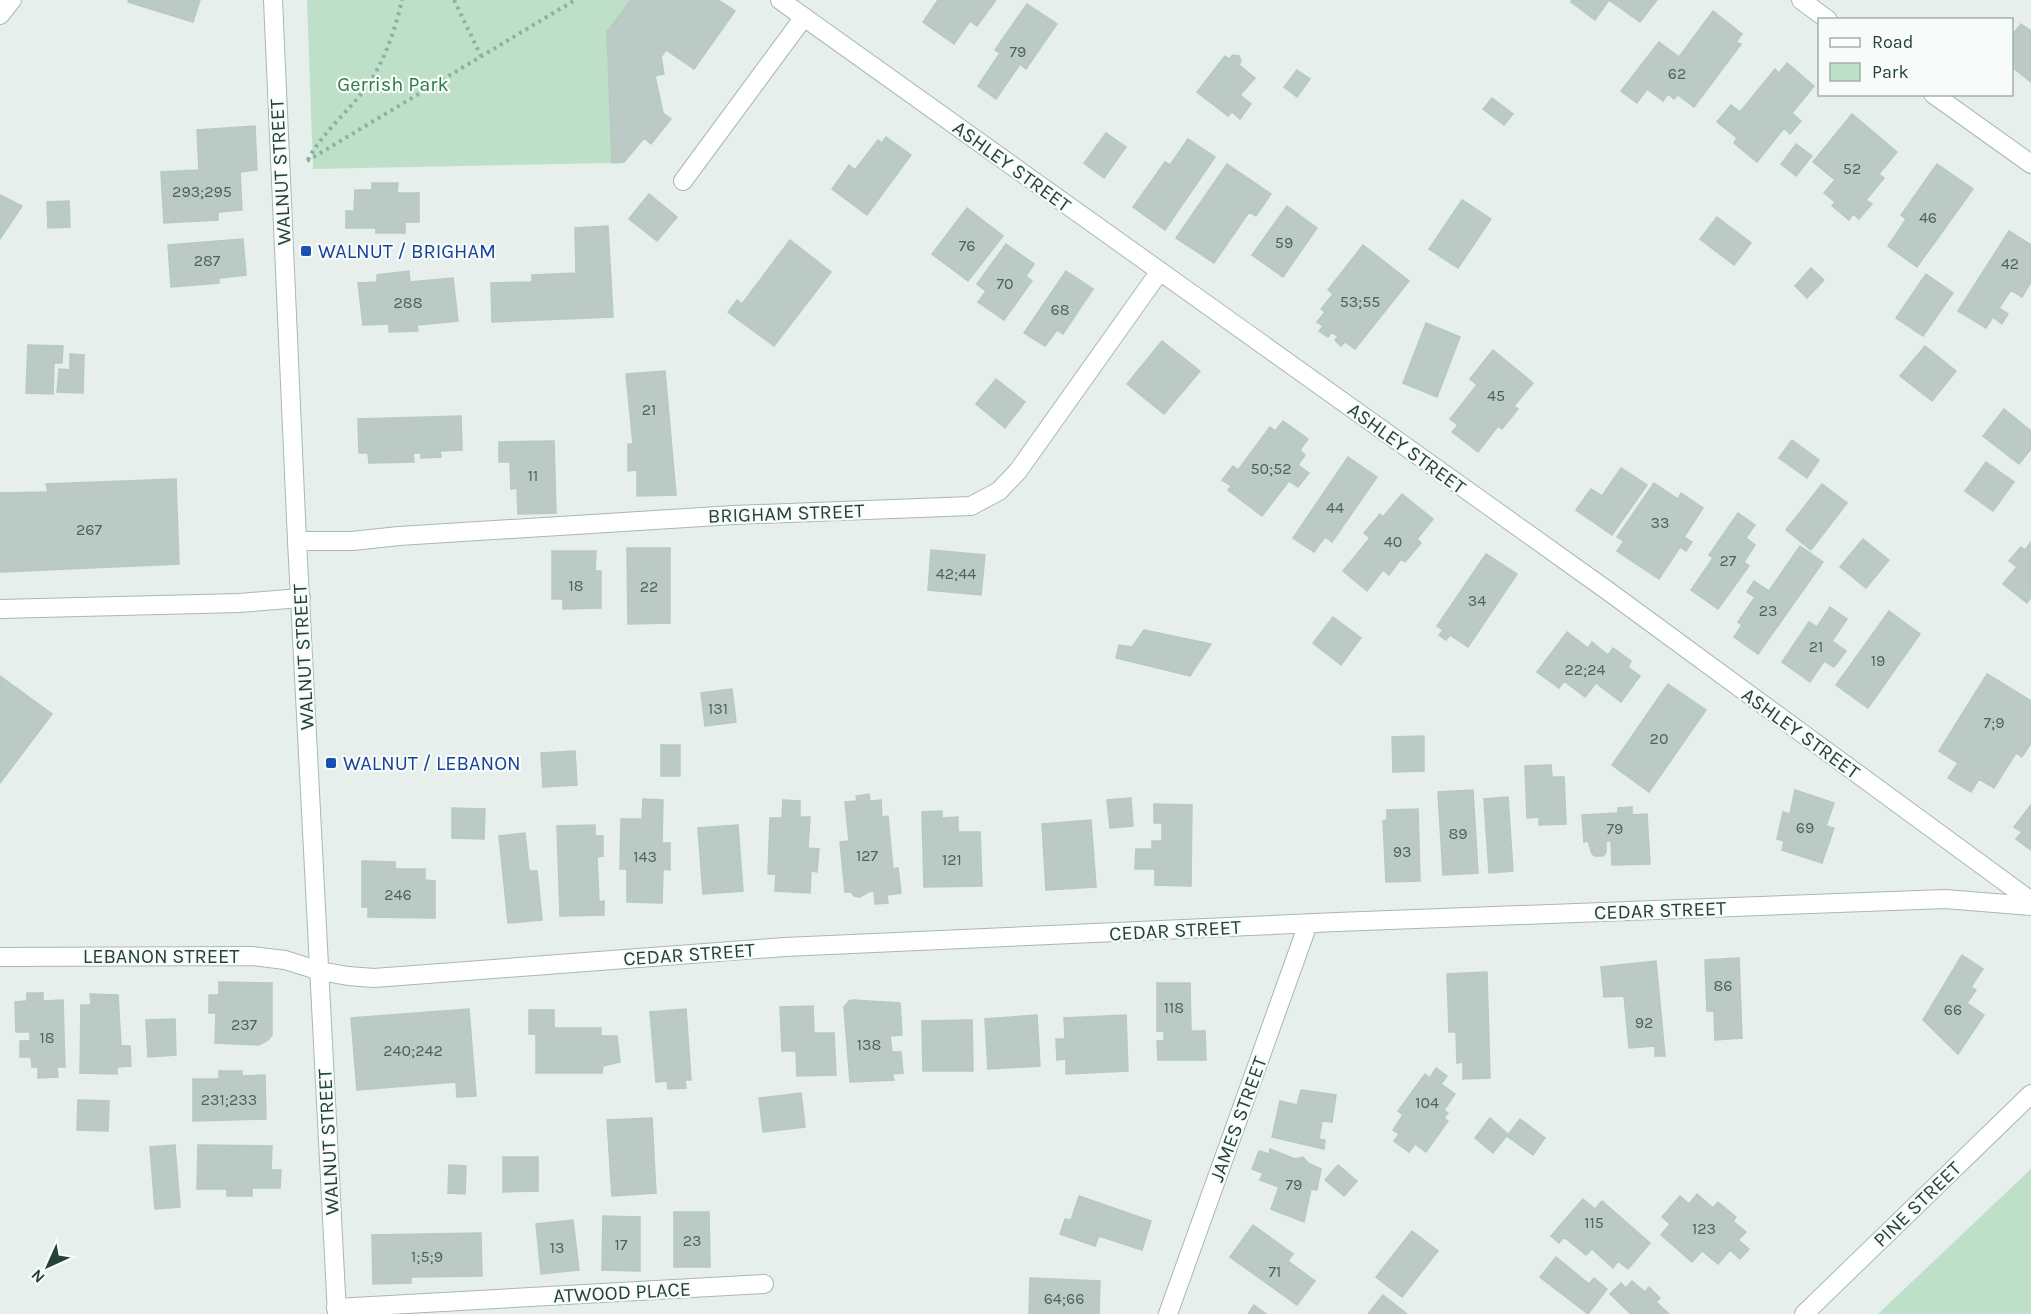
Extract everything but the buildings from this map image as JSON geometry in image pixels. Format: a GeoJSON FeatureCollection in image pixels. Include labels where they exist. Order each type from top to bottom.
{"type":"FeatureCollection","features":[{"type":"Feature","properties":{"kind":"street"},"geometry":{"type":"LineString","coordinates":[[0,15],[12,0]]}},
{"type":"Feature","properties":{"kind":"street","name":"WALNUT STREET"},"geometry":{"type":"LineString","coordinates":[[273,0],[297,541],[336,1311]]}},
{"type":"Feature","properties":{"kind":"street","name":"ASHLEY STREET"},"geometry":{"type":"LineString","coordinates":[[780,0],[1608,591],[2031,902]]}},
{"type":"Feature","properties":{"kind":"street"},"geometry":{"type":"LineString","coordinates":[[1801,0],[1825,18]]}},
{"type":"Feature","properties":{"kind":"street"},"geometry":{"type":"LineString","coordinates":[[683,181],[804,17]]}},
{"type":"Feature","properties":{"kind":"street"},"geometry":{"type":"LineString","coordinates":[[1936,96],[2031,164]]}},
{"type":"Feature","properties":{"kind":"street","name":"BRIGHAM STREET"},"geometry":{"type":"LineString","coordinates":[[297,541],[352,542],[399,536],[734,515],[971,506],[999,492],[1022,465],[1160,271]]}},
{"type":"Feature","properties":{"kind":"street"},"geometry":{"type":"LineString","coordinates":[[0,609],[239,603],[301,598]]}},
{"type":"Feature","properties":{"kind":"street","name":"CEDAR STREET"},"geometry":{"type":"LineString","coordinates":[[320,971],[374,978],[785,948],[1308,924],[1944,899],[2031,906]]}},
{"type":"Feature","properties":{"kind":"street","name":"JAMES STREET"},"geometry":{"type":"LineString","coordinates":[[1168,1314],[1308,924]]}},
{"type":"Feature","properties":{"kind":"street","name":"LEBANON STREET"},"geometry":{"type":"LineString","coordinates":[[0,957],[252,956],[285,960],[320,971]]}},
{"type":"Feature","properties":{"kind":"street","name":"PINE STREET"},"geometry":{"type":"LineString","coordinates":[[1804,1314],[2031,1094]]}},
{"type":"Feature","properties":{"kind":"street","name":"ATWOOD PLACE"},"geometry":{"type":"LineString","coordinates":[[336,1311],[764,1284]]}},
{"type":"Feature","properties":{"kind":"path"},"geometry":{"type":"LineString","coordinates":[[402,0],[395,31],[371,81],[338,122],[316,144],[308,161],[575,0]]}},
{"type":"Feature","properties":{"kind":"path"},"geometry":{"type":"LineString","coordinates":[[454,0],[481,56]]}},
{"type":"Feature","properties":{"kind":"green space","name":"Gerrish Park"},"geometry":{"type":"Polygon","coordinates":[[[307,0],[631,0],[607,32],[612,163],[313,169],[307,0]]]}},
{"type":"Feature","properties":{"kind":"green space"},"geometry":{"type":"Polygon","coordinates":[[[2031,1169],[2031,1314],[1878,1314],[2031,1169]]]}},
{"type":"Feature","properties":{"kind":"place","name":"WALNUT / BRIGHAM"},"geometry":{"type":"Point","coordinates":[306,251]}},
{"type":"Feature","properties":{"kind":"place","name":"WALNUT / LEBANON"},"geometry":{"type":"Point","coordinates":[331,763]}}]}
